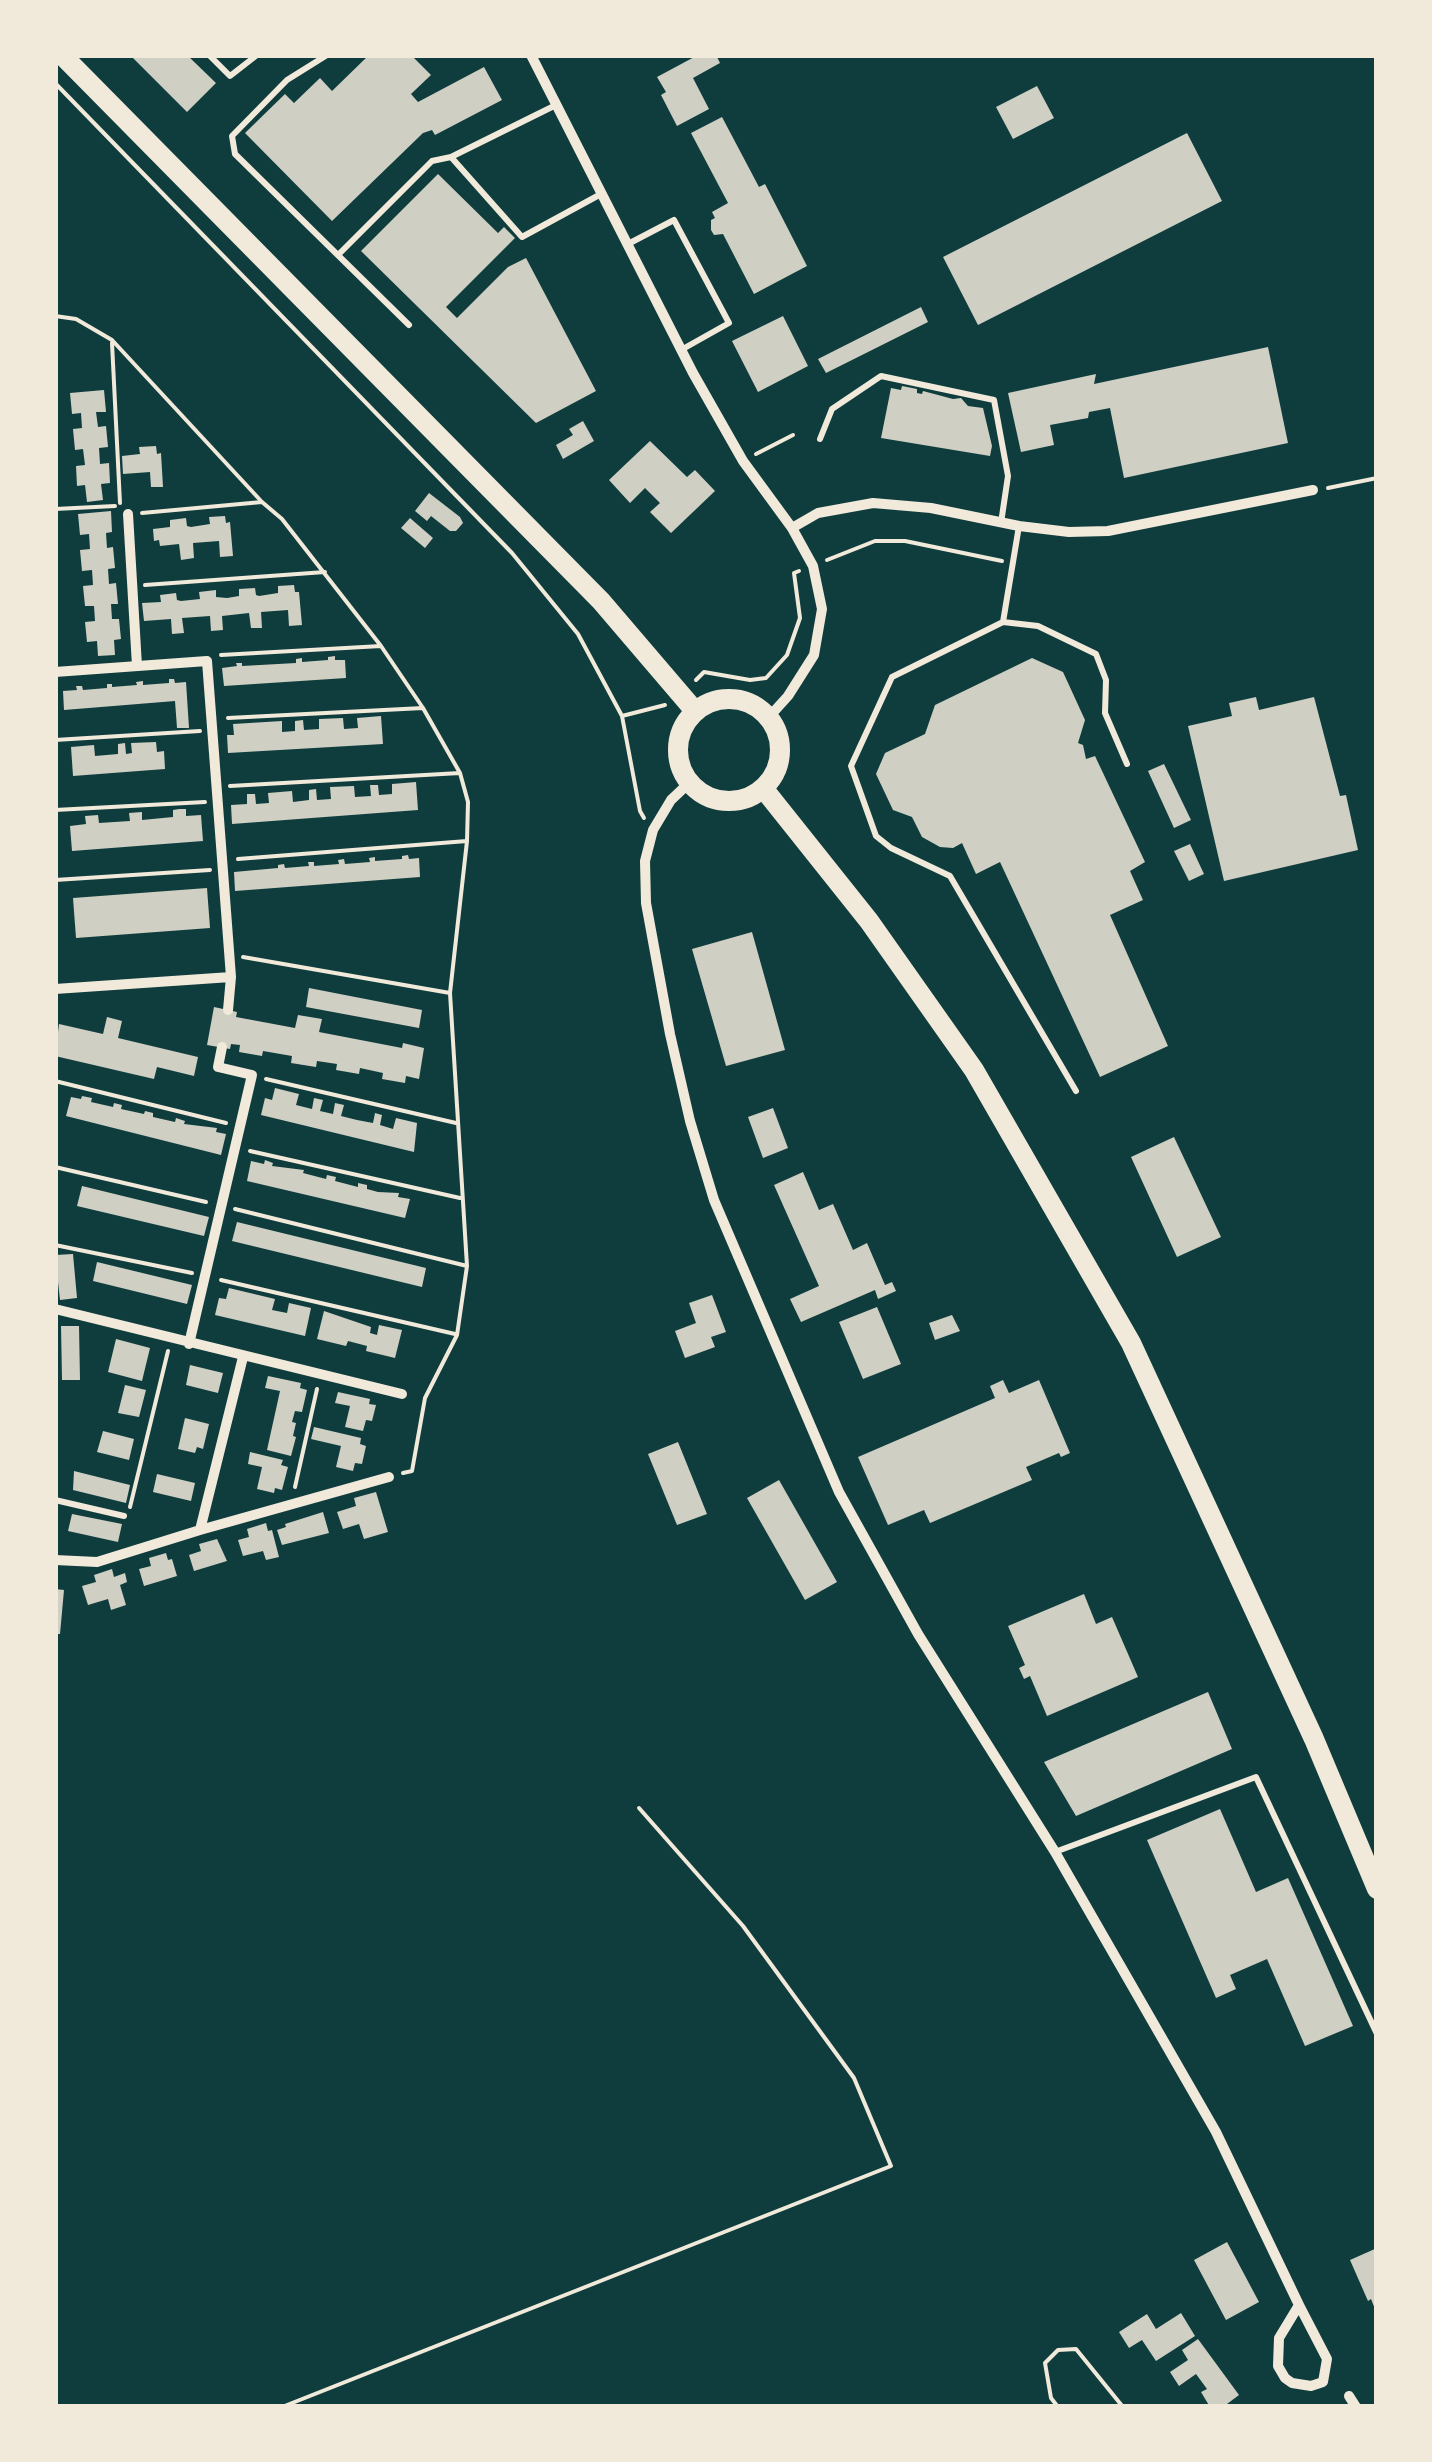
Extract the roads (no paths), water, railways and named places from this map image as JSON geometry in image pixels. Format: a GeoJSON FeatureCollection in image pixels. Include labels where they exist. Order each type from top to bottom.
{"type":"FeatureCollection","features":[{"type":"Feature","properties":{"kind":"main road"},"geometry":{"type":"LineString","coordinates":[[62,55],[601,601],[695,711]]}},
{"type":"Feature","properties":{"kind":"main road"},"geometry":{"type":"LineString","coordinates":[[726,698],[743,700],[768,716],[781,750],[778,767],[763,788],[741,800],[724,801],[708,796],[690,782],[678,757],[678,740],[695,711],[726,698]]}},
{"type":"Feature","properties":{"kind":"main road"},"geometry":{"type":"LineString","coordinates":[[763,788],[869,920],[974,1070],[1121,1326],[1314,1739],[1377,1888]]}},
{"type":"Feature","properties":{"kind":"street"},"geometry":{"type":"LineString","coordinates":[[531,55],[743,461],[792,528],[813,566],[822,609],[814,654],[788,696],[768,716]]}},
{"type":"Feature","properties":{"kind":"street"},"geometry":{"type":"LineString","coordinates":[[792,528],[818,513],[873,503],[930,508],[1019,526],[1108,532],[1314,490]]}},
{"type":"Feature","properties":{"kind":"street"},"geometry":{"type":"LineString","coordinates":[[124,510],[137,666]]}},
{"type":"Feature","properties":{"kind":"street"},"geometry":{"type":"LineString","coordinates":[[55,672],[208,661],[230,955],[228,1010]]}},
{"type":"Feature","properties":{"kind":"street"},"geometry":{"type":"LineString","coordinates":[[690,782],[671,800],[653,830],[646,861],[646,903],[678,1069],[714,1200],[840,1492],[918,1634],[1056,1852],[1216,2132],[1328,2359],[1324,2382],[1311,2386],[1285,2378],[1278,2366],[1279,2338],[1299,2305]]}},
{"type":"Feature","properties":{"kind":"street"},"geometry":{"type":"LineString","coordinates":[[55,989],[231,976]]}},
{"type":"Feature","properties":{"kind":"street"},"geometry":{"type":"LineString","coordinates":[[190,1344],[252,1075],[218,1067],[222,1048]]}},
{"type":"Feature","properties":{"kind":"street"},"geometry":{"type":"LineString","coordinates":[[55,1309],[402,1394]]}},
{"type":"Feature","properties":{"kind":"street"},"geometry":{"type":"LineString","coordinates":[[200,1530],[244,1358]]}},
{"type":"Feature","properties":{"kind":"street"},"geometry":{"type":"LineString","coordinates":[[55,1560],[96,1562],[389,1477]]}},
{"type":"Feature","properties":{"kind":"street"},"geometry":{"type":"LineString","coordinates":[[1349,2396],[1356,2407]]}},
{"type":"Feature","properties":{"kind":"lane"},"geometry":{"type":"LineString","coordinates":[[209,55],[230,76],[257,55]]}},
{"type":"Feature","properties":{"kind":"lane"},"geometry":{"type":"LineString","coordinates":[[327,55],[287,80],[232,136],[235,154],[409,325]]}},
{"type":"Feature","properties":{"kind":"lane"},"geometry":{"type":"LineString","coordinates":[[340,253],[432,162],[451,157],[556,105]]}},
{"type":"Feature","properties":{"kind":"lane"},"geometry":{"type":"LineString","coordinates":[[451,157],[522,237],[602,194]]}},
{"type":"Feature","properties":{"kind":"lane"},"geometry":{"type":"LineString","coordinates":[[628,244],[674,220],[730,323],[682,350]]}},
{"type":"Feature","properties":{"kind":"lane"},"geometry":{"type":"LineString","coordinates":[[820,439],[832,409],[882,376],[994,400],[1008,476],[1001,522]]}},
{"type":"Feature","properties":{"kind":"lane"},"geometry":{"type":"LineString","coordinates":[[1003,622],[1019,526]]}},
{"type":"Feature","properties":{"kind":"lane"},"geometry":{"type":"LineString","coordinates":[[1076,1091],[950,876],[891,848],[876,836],[851,766],[892,677],[1003,622],[1038,626],[1096,654],[1106,680],[1105,713],[1128,764]]}},
{"type":"Feature","properties":{"kind":"lane"},"geometry":{"type":"LineString","coordinates":[[55,1500],[126,1516]]}},
{"type":"Feature","properties":{"kind":"lane"},"geometry":{"type":"LineString","coordinates":[[1056,1852],[1256,1777],[1377,2034]]}}]}
